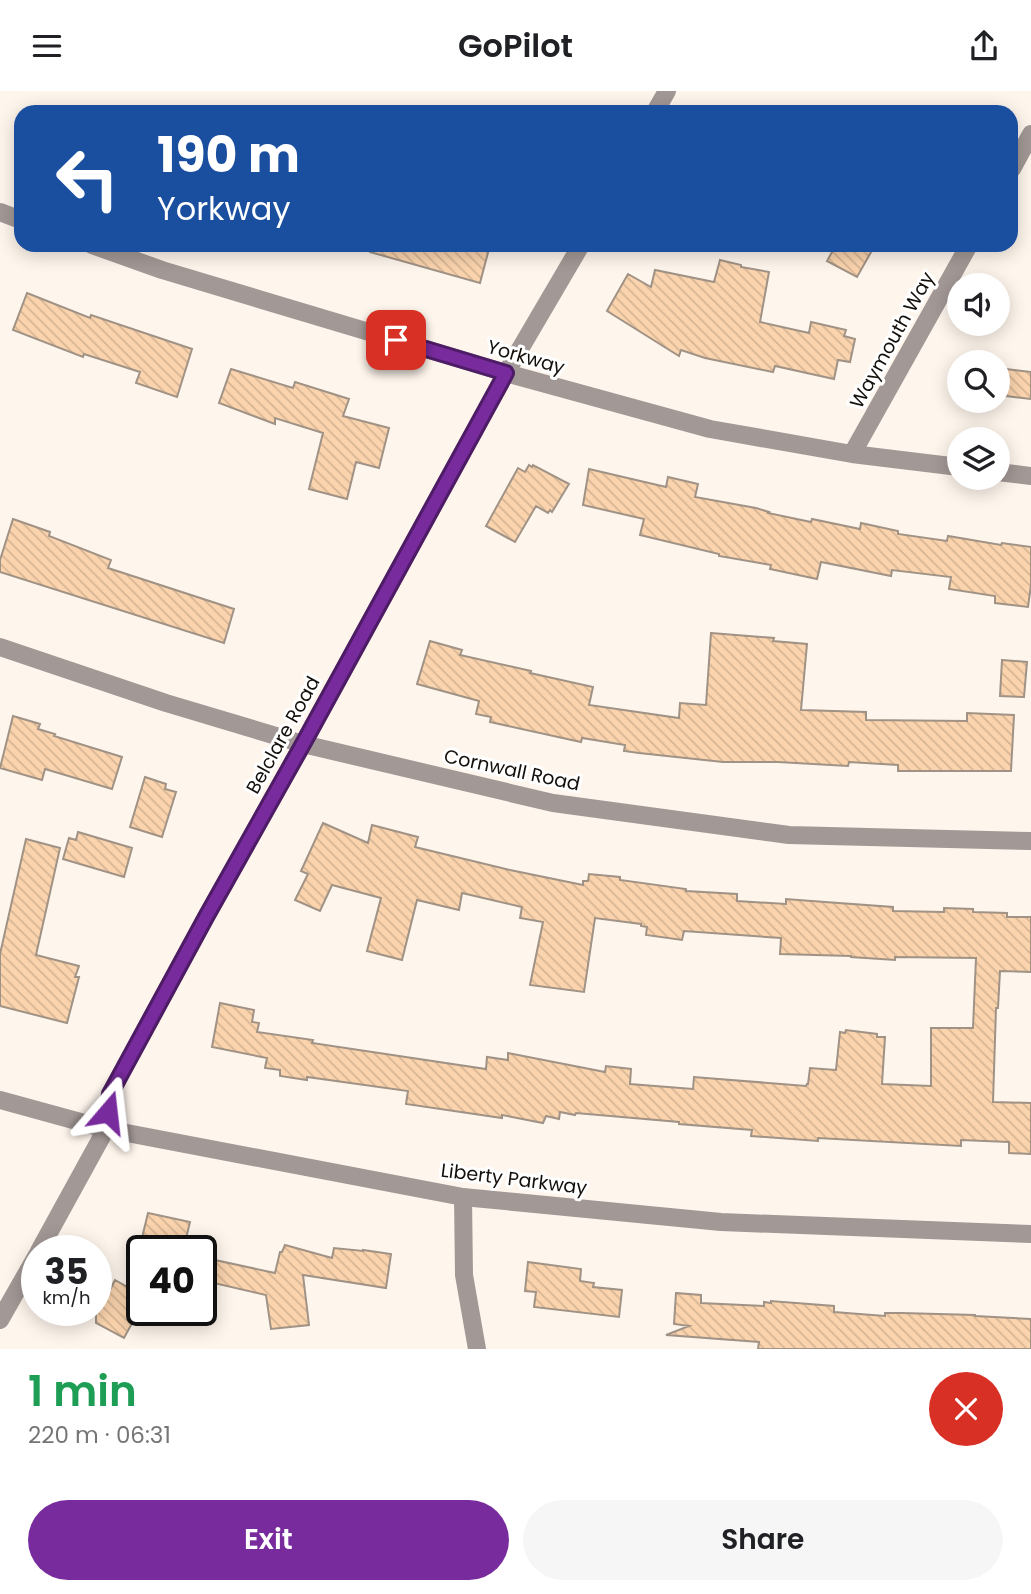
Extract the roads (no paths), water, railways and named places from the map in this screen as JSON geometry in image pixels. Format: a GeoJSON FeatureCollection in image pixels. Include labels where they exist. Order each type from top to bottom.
{"type":"FeatureCollection","features":[{"type":"Feature","properties":{"kind":"street"},"geometry":{"type":"LineString","coordinates":[[1018,158],[1031,134]]}},
{"type":"Feature","properties":{"kind":"street","name":"Yorkway"},"geometry":{"type":"LineString","coordinates":[[112,252],[162,270],[506,373],[710,429],[852,454],[947,466]]}},
{"type":"Feature","properties":{"kind":"street","name":"Belclare Road"},"geometry":{"type":"LineString","coordinates":[[48,1235],[106,1129],[110,1094],[506,373],[576,252]]}},
{"type":"Feature","properties":{"kind":"street","name":"Waymouth Way"},"geometry":{"type":"LineString","coordinates":[[852,454],[965,252]]}},
{"type":"Feature","properties":{"kind":"street"},"geometry":{"type":"LineString","coordinates":[[1010,473],[1031,476]]}},
{"type":"Feature","properties":{"kind":"street","name":"Cornwall Road"},"geometry":{"type":"LineString","coordinates":[[0,647],[166,703],[303,744],[553,803],[789,835],[1031,841]]}},
{"type":"Feature","properties":{"kind":"street","name":"Liberty Parkway"},"geometry":{"type":"LineString","coordinates":[[0,1100],[106,1129],[463,1197],[721,1222],[1031,1234]]}},
{"type":"Feature","properties":{"kind":"street"},"geometry":{"type":"LineString","coordinates":[[463,1197],[464,1275],[477,1349]]}},
{"type":"Feature","properties":{"kind":"street","name":"Belclare Road"},"geometry":{"type":"LineString","coordinates":[[0,1320],[21,1283]]}}]}
